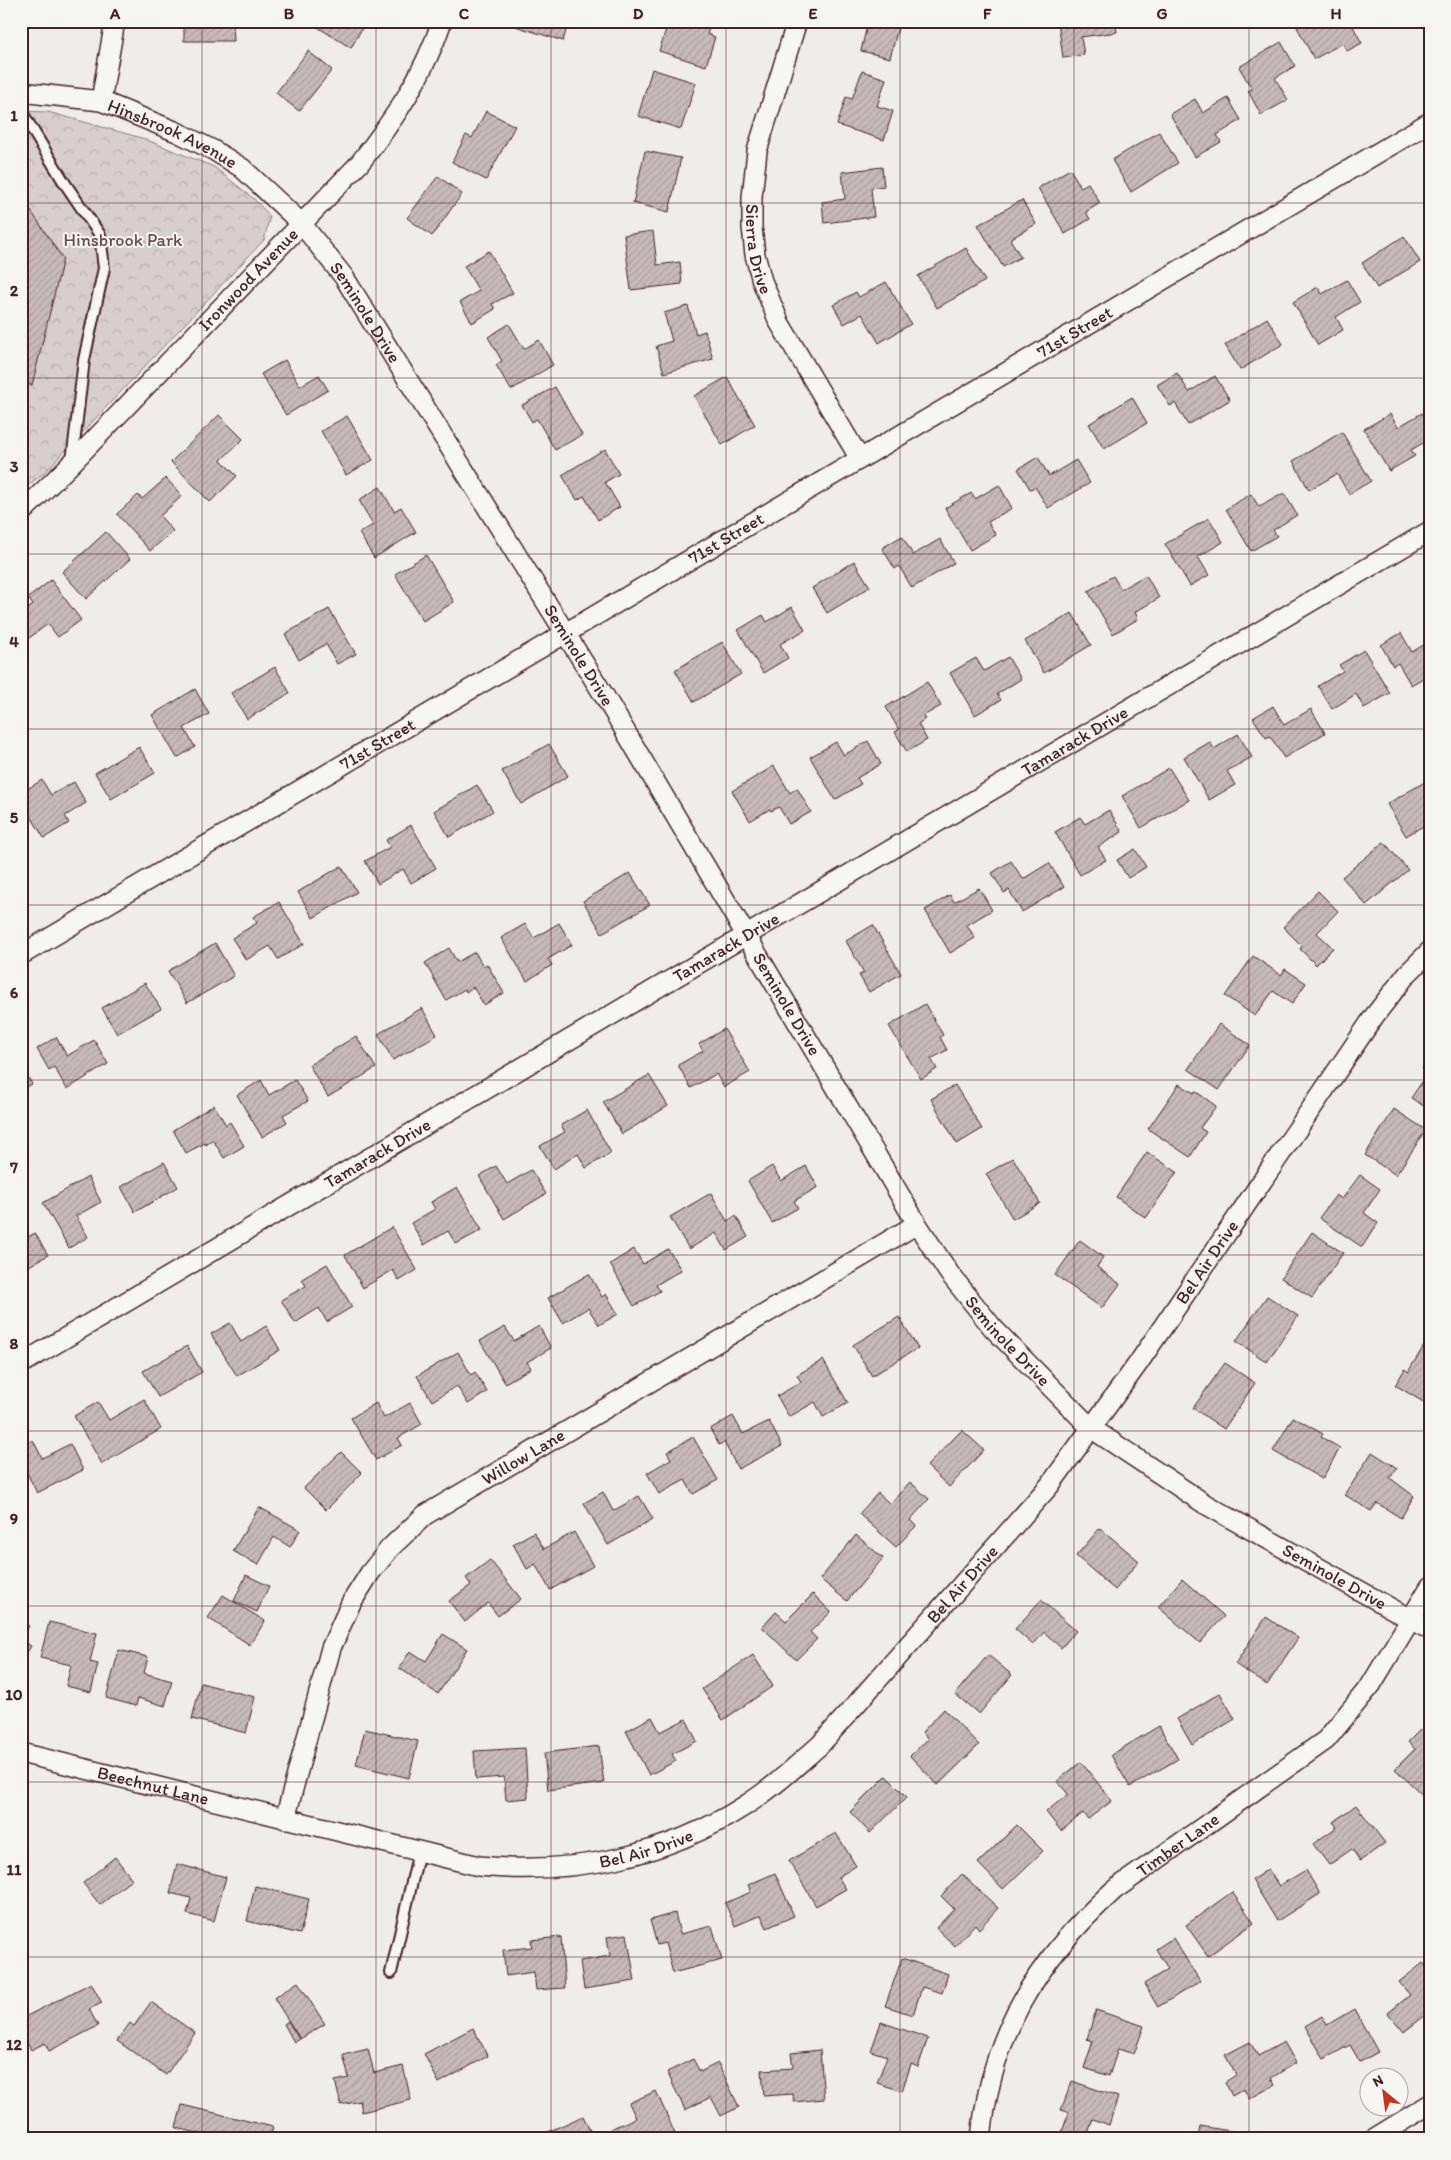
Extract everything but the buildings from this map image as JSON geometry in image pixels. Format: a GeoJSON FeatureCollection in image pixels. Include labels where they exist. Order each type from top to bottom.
{"type":"FeatureCollection","features":[{"type":"Feature","properties":{"kind":"street"},"geometry":{"type":"LineString","coordinates":[[101,101],[115,21]]}},
{"type":"Feature","properties":{"kind":"street","name":"Ironwood Avenue"},"geometry":{"type":"LineString","coordinates":[[21,513],[71,464],[301,222],[359,164],[385,131],[421,72],[442,21]]}},
{"type":"Feature","properties":{"kind":"street","name":"Sierra Drive"},"geometry":{"type":"LineString","coordinates":[[797,21],[757,151],[752,197],[755,255],[762,281],[779,322],[860,459]]}},
{"type":"Feature","properties":{"kind":"street","name":"Hinsbrook Avenue"},"geometry":{"type":"LineString","coordinates":[[21,92],[101,101],[177,132],[213,150],[242,168],[301,222]]}},
{"type":"Feature","properties":{"kind":"street","name":"71st Street"},"geometry":{"type":"LineString","coordinates":[[21,955],[1430,122]]}},
{"type":"Feature","properties":{"kind":"street","name":"Seminole Drive"},"geometry":{"type":"LineString","coordinates":[[301,222],[344,277],[566,633],[916,1224],[949,1273],[992,1328],[1091,1428],[1205,1504],[1430,1630]]}},
{"type":"Feature","properties":{"kind":"street","name":"Tamarack Drive"},"geometry":{"type":"LineString","coordinates":[[21,1364],[1430,530]]}},
{"type":"Feature","properties":{"kind":"street","name":"Bel Air Drive"},"geometry":{"type":"LineString","coordinates":[[285,1819],[479,1866],[536,1869],[574,1866],[612,1860],[650,1850],[712,1824],[747,1804],[785,1777],[820,1744],[1050,1485],[1137,1365],[1375,1015],[1407,974],[1430,951]]}},
{"type":"Feature","properties":{"kind":"street","name":"Willow Lane"},"geometry":{"type":"LineString","coordinates":[[285,1819],[331,1648],[351,1603],[370,1573],[390,1548],[425,1515],[916,1224]]}},
{"type":"Feature","properties":{"kind":"street","name":"Timber Lane"},"geometry":{"type":"LineString","coordinates":[[981,2139],[990,2082],[1002,2040],[1017,2008],[1052,1954],[1083,1918],[1114,1890],[1326,1740],[1371,1685],[1430,1588]]}},
{"type":"Feature","properties":{"kind":"street","name":"Beechnut Lane"},"geometry":{"type":"LineString","coordinates":[[21,1753],[285,1819]]}},
{"type":"Feature","properties":{"kind":"street"},"geometry":{"type":"LineString","coordinates":[[1374,2139],[1430,2104]]}},
{"type":"Feature","properties":{"kind":"lane"},"geometry":{"type":"LineString","coordinates":[[21,111],[64,182],[100,235],[104,268],[84,360],[71,464]]}},
{"type":"Feature","properties":{"kind":"lane"},"geometry":{"type":"LineString","coordinates":[[391,1972],[419,1851]]}},
{"type":"Feature","properties":{"kind":"green space","name":"Hinsbrook Park"},"geometry":{"type":"Polygon","coordinates":[[[21,111],[48,112],[142,138],[214,167],[254,199],[270,216],[264,240],[45,472],[21,491],[21,111]]]}}]}
